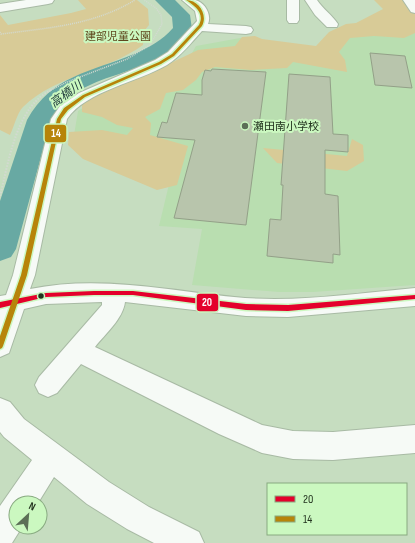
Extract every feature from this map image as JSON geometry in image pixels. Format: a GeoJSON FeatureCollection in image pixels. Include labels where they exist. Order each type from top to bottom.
{"type":"FeatureCollection","features":[{"type":"Feature","properties":{"kind":"street"},"geometry":{"type":"LineString","coordinates":[[0,8],[48,0]]}},
{"type":"Feature","properties":{"kind":"street"},"geometry":{"type":"LineString","coordinates":[[188,0],[198,6],[201,22]]}},
{"type":"Feature","properties":{"kind":"street"},"geometry":{"type":"LineString","coordinates":[[293,0],[293,20]]}},
{"type":"Feature","properties":{"kind":"street"},"geometry":{"type":"LineString","coordinates":[[311,0],[319,12],[332,24]]}},
{"type":"Feature","properties":{"kind":"street"},"geometry":{"type":"LineString","coordinates":[[409,0],[415,9]]}},
{"type":"Feature","properties":{"kind":"street"},"geometry":{"type":"LineString","coordinates":[[201,22],[247,25]]}},
{"type":"Feature","properties":{"kind":"street"},"geometry":{"type":"LineString","coordinates":[[0,346],[6,304],[24,275],[59,119],[66,109],[84,96],[168,59],[177,51],[201,22]]}},
{"type":"Feature","properties":{"kind":"street"},"geometry":{"type":"LineString","coordinates":[[6,304],[46,295],[115,293],[133,293],[246,307],[288,308],[414,298]]}},
{"type":"Feature","properties":{"kind":"street"},"geometry":{"type":"LineString","coordinates":[[48,385],[113,308],[115,293]]}},
{"type":"Feature","properties":{"kind":"street"},"geometry":{"type":"LineString","coordinates":[[78,351],[229,425],[262,439],[293,445],[333,446],[415,438]]}},
{"type":"Feature","properties":{"kind":"street"},"geometry":{"type":"LineString","coordinates":[[0,411],[14,428],[50,457],[98,492],[138,518],[188,543]]}},
{"type":"Feature","properties":{"kind":"street"},"geometry":{"type":"LineString","coordinates":[[25,495],[50,457]]}},
{"type":"Feature","properties":{"kind":"street"},"geometry":{"type":"LineString","coordinates":[[0,533],[8,521]]}},
{"type":"Feature","properties":{"kind":"path"},"geometry":{"type":"LineString","coordinates":[[0,32],[2,34],[77,23],[108,14],[135,0]]}},
{"type":"Feature","properties":{"kind":"shaded area","name":"瀬田南小学校"},"geometry":{"type":"Polygon","coordinates":[[[415,10],[415,285],[313,292],[279,292],[192,285],[202,229],[159,226],[177,151],[73,141],[78,111],[100,97],[180,62],[192,53],[196,46],[240,38],[318,50],[415,10]]]}},
{"type":"Feature","properties":{"kind":"green space","name":"建部児童公園"},"geometry":{"type":"Polygon","coordinates":[[[78,0],[137,0],[148,9],[149,25],[144,31],[143,45],[114,61],[51,87],[36,96],[23,107],[17,116],[10,135],[0,130],[0,15],[8,25],[86,9],[78,0]]]}},
{"type":"Feature","properties":{"kind":"green space"},"geometry":{"type":"Polygon","coordinates":[[[374,0],[406,0],[415,3],[415,33],[404,38],[374,36],[350,38],[339,52],[345,60],[347,72],[293,62],[287,68],[251,70],[215,67],[202,72],[196,80],[183,90],[166,93],[160,109],[145,117],[151,123],[150,135],[188,146],[177,185],[157,190],[83,159],[68,145],[69,132],[102,130],[127,135],[133,128],[117,125],[102,117],[82,112],[82,103],[93,95],[160,68],[198,50],[235,46],[242,37],[255,36],[262,39],[316,46],[329,32],[346,24],[356,23],[383,9],[374,0]]]}},
{"type":"Feature","properties":{"kind":"green space"},"geometry":{"type":"Polygon","coordinates":[[[352,139],[363,145],[364,161],[347,171],[277,163],[263,148],[347,156],[352,139]]]}},
{"type":"Feature","properties":{"kind":"building"},"geometry":{"type":"Polygon","coordinates":[[[370,53],[405,56],[412,88],[375,85],[370,53]]]}},
{"type":"Feature","properties":{"kind":"building"},"geometry":{"type":"Polygon","coordinates":[[[212,69],[266,72],[246,225],[174,218],[195,140],[157,137],[162,122],[167,123],[176,93],[202,95],[202,80],[205,70],[211,71],[212,69]]]}},
{"type":"Feature","properties":{"kind":"building"},"geometry":{"type":"Polygon","coordinates":[[[289,74],[330,77],[333,134],[348,135],[348,152],[325,150],[325,194],[338,196],[340,255],[333,254],[333,263],[267,256],[270,219],[281,220],[283,185],[281,185],[289,74]]]}},
{"type":"Feature","properties":{"kind":"waterway","name":"高橋川"},"geometry":{"type":"LineString","coordinates":[[0,249],[42,114],[59,94],[70,87],[89,78],[132,63],[154,53],[172,42],[182,29],[181,15],[164,0]]}},
{"type":"Feature","properties":{"kind":"transit line","name":"14"},"geometry":{"type":"LineString","coordinates":[[0,346],[24,275],[59,119],[66,109],[84,96],[160,63],[173,55],[203,21],[199,8],[188,0]]}},
{"type":"Feature","properties":{"kind":"transit line","name":"20"},"geometry":{"type":"LineString","coordinates":[[0,305],[46,295],[94,293],[133,293],[246,307],[288,308],[415,297]]}},
{"type":"Feature","properties":{"kind":"place","name":"瀬田南小学校"},"geometry":{"type":"Point","coordinates":[245,126]}}]}
